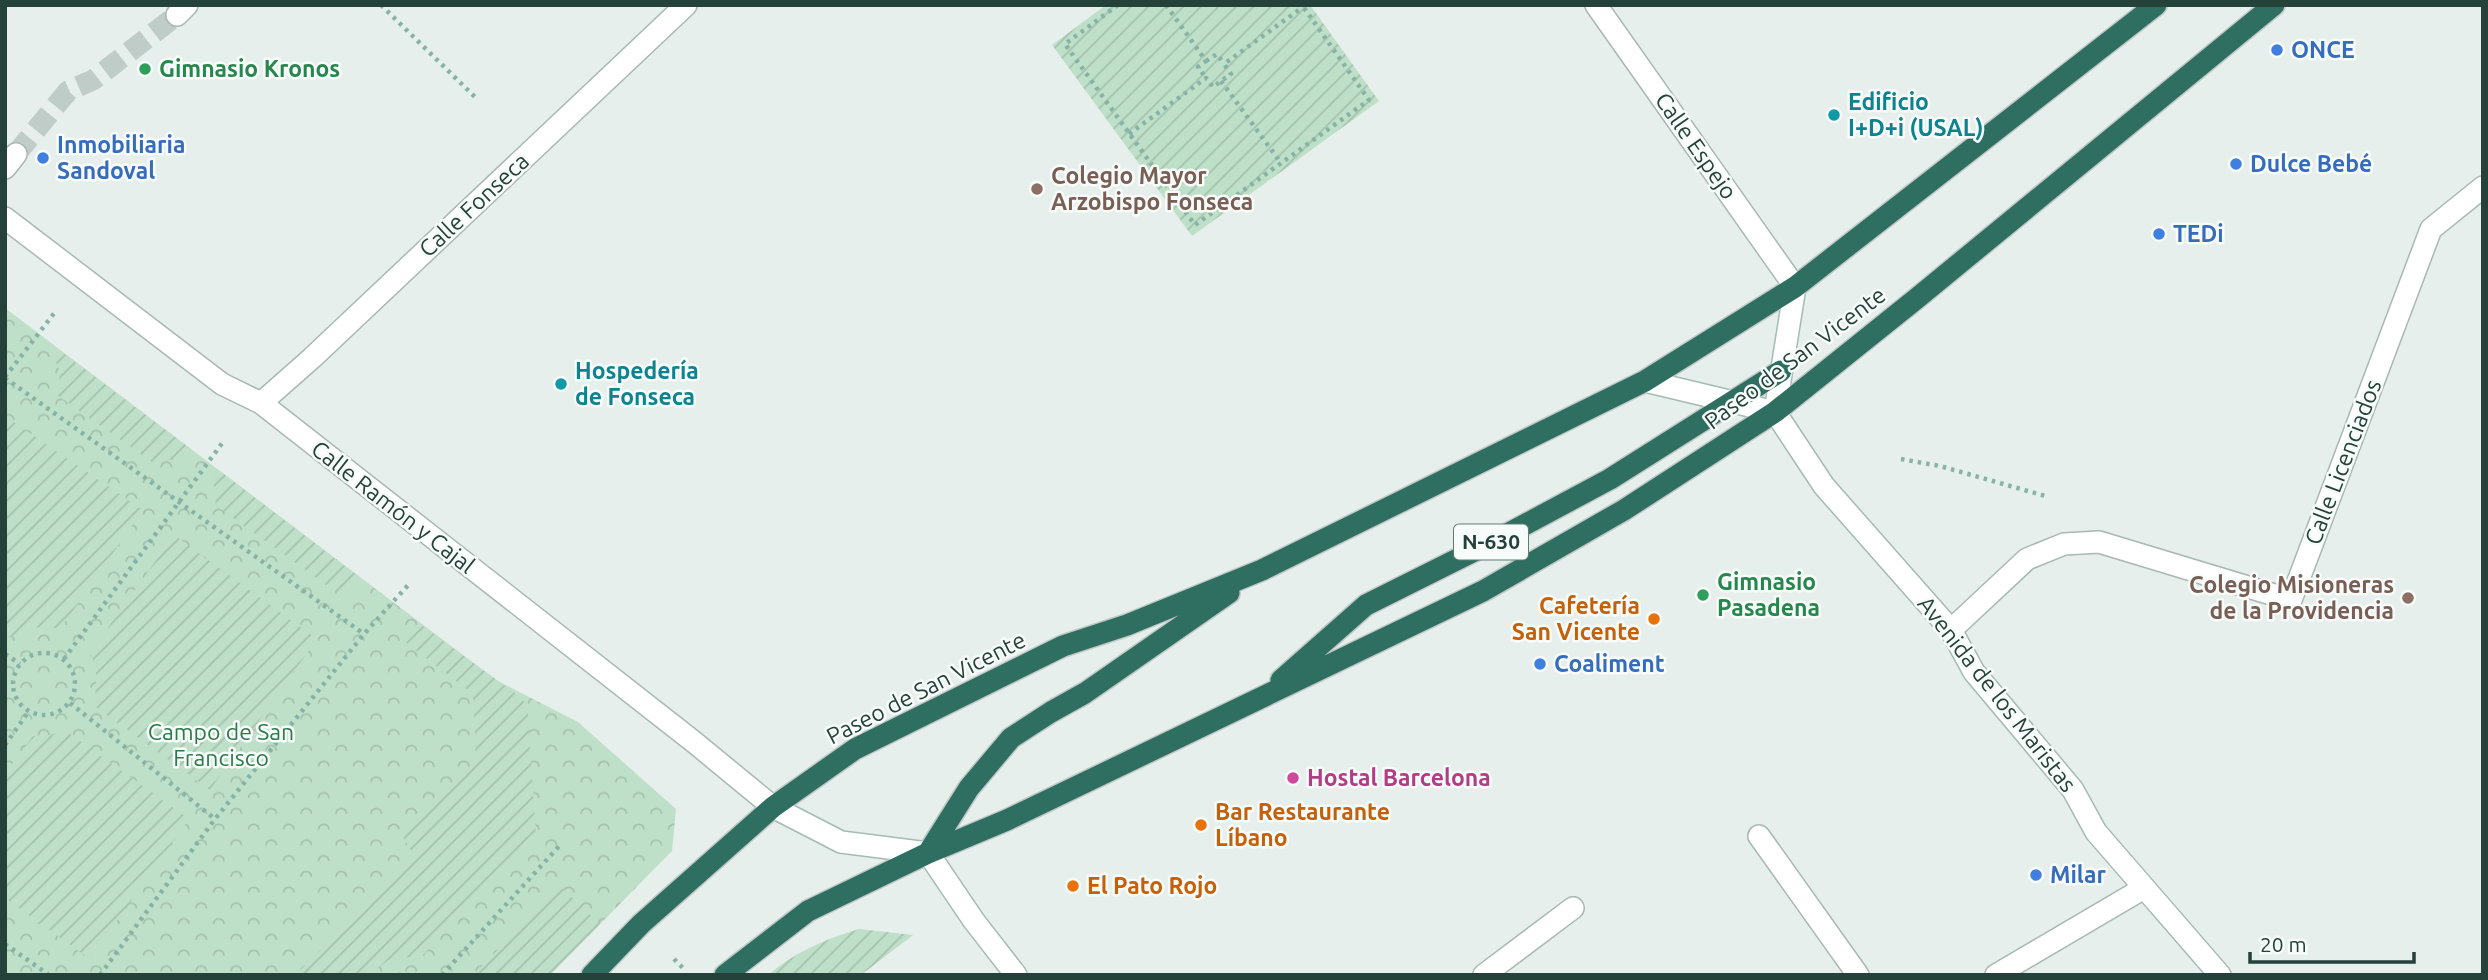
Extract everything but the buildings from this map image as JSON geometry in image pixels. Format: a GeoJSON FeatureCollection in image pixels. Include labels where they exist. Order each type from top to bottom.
{"type":"FeatureCollection","features":[{"type":"Feature","properties":{"kind":"highway","name":"Paseo de San Vicente"},"geometry":{"type":"LineString","coordinates":[[593,975],[641,923],[773,807],[855,749],[1063,646],[1127,625],[1262,570],[1645,381],[1795,287],[2155,5]]}},
{"type":"Feature","properties":{"kind":"highway","name":"Paseo de San Vicente"},"geometry":{"type":"LineString","coordinates":[[725,975],[808,911],[928,853],[1007,820],[1516,574],[1624,510],[1775,412],[2274,5]]}},
{"type":"Feature","properties":{"kind":"highway","name":"Paseo de San Vicente"},"geometry":{"type":"LineString","coordinates":[[1261,697],[1366,605],[1498,539],[1610,478],[1781,371]]}},
{"type":"Feature","properties":{"kind":"highway","name":"Paseo de San Vicente"},"geometry":{"type":"LineString","coordinates":[[928,853],[969,788],[1011,738],[1085,693],[1262,570]]}},
{"type":"Feature","properties":{"kind":"street","name":"Calle Fonseca"},"geometry":{"type":"LineString","coordinates":[[261,403],[686,5]]}},
{"type":"Feature","properties":{"kind":"street","name":"Calle Espejo"},"geometry":{"type":"LineString","coordinates":[[1596,5],[1795,287]]}},
{"type":"Feature","properties":{"kind":"street","name":"Calle Licenciados"},"geometry":{"type":"LineString","coordinates":[[1951,631],[2027,559],[2064,544],[2099,542],[2291,600],[2431,229],[2483,187]]}},
{"type":"Feature","properties":{"kind":"street","name":"Calle Ramón y Cajal"},"geometry":{"type":"LineString","coordinates":[[5,218],[222,384],[261,403],[773,807],[841,842],[928,853]]}},
{"type":"Feature","properties":{"kind":"street"},"geometry":{"type":"LineString","coordinates":[[1645,381],[1775,412],[1795,287]]}},
{"type":"Feature","properties":{"kind":"street","name":"Avenida de los Maristas"},"geometry":{"type":"LineString","coordinates":[[1775,412],[1824,486],[1951,631],[1974,672],[2073,790],[2096,832],[2220,975]]}},
{"type":"Feature","properties":{"kind":"street"},"geometry":{"type":"LineString","coordinates":[[1759,836],[1858,975]]}},
{"type":"Feature","properties":{"kind":"street"},"geometry":{"type":"LineString","coordinates":[[928,853],[974,921],[1016,975]]}},
{"type":"Feature","properties":{"kind":"street"},"geometry":{"type":"LineString","coordinates":[[1996,975],[2144,887]]}},
{"type":"Feature","properties":{"kind":"street"},"geometry":{"type":"LineString","coordinates":[[1485,975],[1573,908]]}},
{"type":"Feature","properties":{"kind":"path"},"geometry":{"type":"LineString","coordinates":[[381,5],[477,99]]}},
{"type":"Feature","properties":{"kind":"path"},"geometry":{"type":"LineString","coordinates":[[1118,5],[1065,44],[1195,225],[1369,100],[1303,6],[1224,64]]}},
{"type":"Feature","properties":{"kind":"path"},"geometry":{"type":"LineString","coordinates":[[1166,5],[1206,61]]}},
{"type":"Feature","properties":{"kind":"path"},"geometry":{"type":"LineString","coordinates":[[1217,54],[1224,64],[1231,74],[1213,87],[1198,67],[1217,54]]}},
{"type":"Feature","properties":{"kind":"path"},"geometry":{"type":"LineString","coordinates":[[1129,134],[1206,78]]}},
{"type":"Feature","properties":{"kind":"path"},"geometry":{"type":"LineString","coordinates":[[1221,81],[1281,163]]}},
{"type":"Feature","properties":{"kind":"path"},"geometry":{"type":"LineString","coordinates":[[55,312],[5,378],[364,634]]}},
{"type":"Feature","properties":{"kind":"path"},"geometry":{"type":"LineString","coordinates":[[64,659],[223,442]]}},
{"type":"Feature","properties":{"kind":"path"},"geometry":{"type":"LineString","coordinates":[[1901,459],[1940,466],[2049,497]]}},
{"type":"Feature","properties":{"kind":"path"},"geometry":{"type":"LineString","coordinates":[[100,975],[215,818],[364,634],[410,583]]}},
{"type":"Feature","properties":{"kind":"path"},"geometry":{"type":"LineString","coordinates":[[46,653],[64,659],[76,680],[70,703],[51,715],[40,716],[20,705],[12,684],[20,664],[27,657],[46,653]]}},
{"type":"Feature","properties":{"kind":"path"},"geometry":{"type":"LineString","coordinates":[[5,654],[20,664]]}},
{"type":"Feature","properties":{"kind":"path"},"geometry":{"type":"LineString","coordinates":[[70,703],[215,818]]}},
{"type":"Feature","properties":{"kind":"path"},"geometry":{"type":"LineString","coordinates":[[5,745],[29,712]]}},
{"type":"Feature","properties":{"kind":"path"},"geometry":{"type":"LineString","coordinates":[[442,975],[561,844]]}},
{"type":"Feature","properties":{"kind":"path"},"geometry":{"type":"LineString","coordinates":[[5,944],[49,975]]}},
{"type":"Feature","properties":{"kind":"path"},"geometry":{"type":"LineString","coordinates":[[674,959],[689,973]]}},
{"type":"Feature","properties":{"kind":"path"},"geometry":{"type":"LineString","coordinates":[[398,975],[416,975]]}},
{"type":"Feature","properties":{"kind":"green space"},"geometry":{"type":"Polygon","coordinates":[[[1106,5],[1310,5],[1379,101],[1192,236],[1052,45],[1106,5]]]}},
{"type":"Feature","properties":{"kind":"green space","name":"Campo de San Francisco"},"geometry":{"type":"Polygon","coordinates":[[[5,308],[496,680],[578,722],[676,809],[672,851],[550,975],[5,975],[5,308]]]}},
{"type":"Feature","properties":{"kind":"green space"},"geometry":{"type":"Polygon","coordinates":[[[58,349],[191,449],[183,461],[163,459],[152,462],[54,393],[60,374],[58,366],[51,358],[58,349]]]}},
{"type":"Feature","properties":{"kind":"green space"},"geometry":{"type":"Polygon","coordinates":[[[5,416],[143,510],[60,629],[31,628],[5,640],[5,416]]]}},
{"type":"Feature","properties":{"kind":"green space"},"geometry":{"type":"Polygon","coordinates":[[[220,471],[359,577],[344,598],[215,505],[217,490],[211,483],[220,471]]]}},
{"type":"Feature","properties":{"kind":"green space"},"geometry":{"type":"Polygon","coordinates":[[[174,535],[317,639],[210,790],[93,705],[96,679],[90,653],[174,535]]]}},
{"type":"Feature","properties":{"kind":"green space"},"geometry":{"type":"Polygon","coordinates":[[[420,624],[523,699],[528,712],[536,837],[420,958],[388,960],[369,975],[295,975],[416,859],[399,830],[476,761],[473,694],[404,641],[420,624]]]}},
{"type":"Feature","properties":{"kind":"green space"},"geometry":{"type":"Polygon","coordinates":[[[66,731],[189,819],[90,959],[5,898],[5,774],[33,736],[41,737],[66,731]]]}},
{"type":"Feature","properties":{"kind":"green space"},"geometry":{"type":"Polygon","coordinates":[[[560,886],[600,924],[550,975],[473,975],[560,886]]]}},
{"type":"Feature","properties":{"kind":"green space"},"geometry":{"type":"Polygon","coordinates":[[[859,929],[913,935],[861,975],[768,975],[811,947],[859,929]]]}},
{"type":"Feature","properties":{"kind":"tunnel"},"geometry":{"type":"LineString","coordinates":[[16,154],[68,91],[93,80],[177,15]]}},
{"type":"Feature","properties":{"kind":"place","name":"ONCE"},"geometry":{"type":"Point","coordinates":[2277,50]}},
{"type":"Feature","properties":{"kind":"place","name":"Gimnasio Kronos"},"geometry":{"type":"Point","coordinates":[145,69]}},
{"type":"Feature","properties":{"kind":"place","name":"Edificio I+D+i (USAL)"},"geometry":{"type":"Point","coordinates":[1834,115]}},
{"type":"Feature","properties":{"kind":"place","name":"Inmobiliaria Sandoval"},"geometry":{"type":"Point","coordinates":[43,158]}},
{"type":"Feature","properties":{"kind":"place","name":"Dulce Bebé"},"geometry":{"type":"Point","coordinates":[2236,164]}},
{"type":"Feature","properties":{"kind":"place","name":"Colegio Mayor Arzobispo Fonseca"},"geometry":{"type":"Point","coordinates":[1037,189]}},
{"type":"Feature","properties":{"kind":"place","name":"TEDi"},"geometry":{"type":"Point","coordinates":[2159,234]}},
{"type":"Feature","properties":{"kind":"place","name":"Hospedería de Fonseca"},"geometry":{"type":"Point","coordinates":[561,384]}},
{"type":"Feature","properties":{"kind":"place","name":"Gimnasio Pasadena"},"geometry":{"type":"Point","coordinates":[1703,595]}},
{"type":"Feature","properties":{"kind":"place","name":"Colegio Misioneras de la Providencia"},"geometry":{"type":"Point","coordinates":[2408,598]}},
{"type":"Feature","properties":{"kind":"place","name":"Cafetería San Vicente"},"geometry":{"type":"Point","coordinates":[1654,619]}},
{"type":"Feature","properties":{"kind":"place","name":"Coaliment"},"geometry":{"type":"Point","coordinates":[1540,664]}},
{"type":"Feature","properties":{"kind":"place","name":"Hostal Barcelona"},"geometry":{"type":"Point","coordinates":[1293,778]}},
{"type":"Feature","properties":{"kind":"place","name":"Bar Restaurante Líbano"},"geometry":{"type":"Point","coordinates":[1201,825]}},
{"type":"Feature","properties":{"kind":"place","name":"Milar"},"geometry":{"type":"Point","coordinates":[2036,875]}},
{"type":"Feature","properties":{"kind":"place","name":"El Pato Rojo"},"geometry":{"type":"Point","coordinates":[1073,886]}}]}
